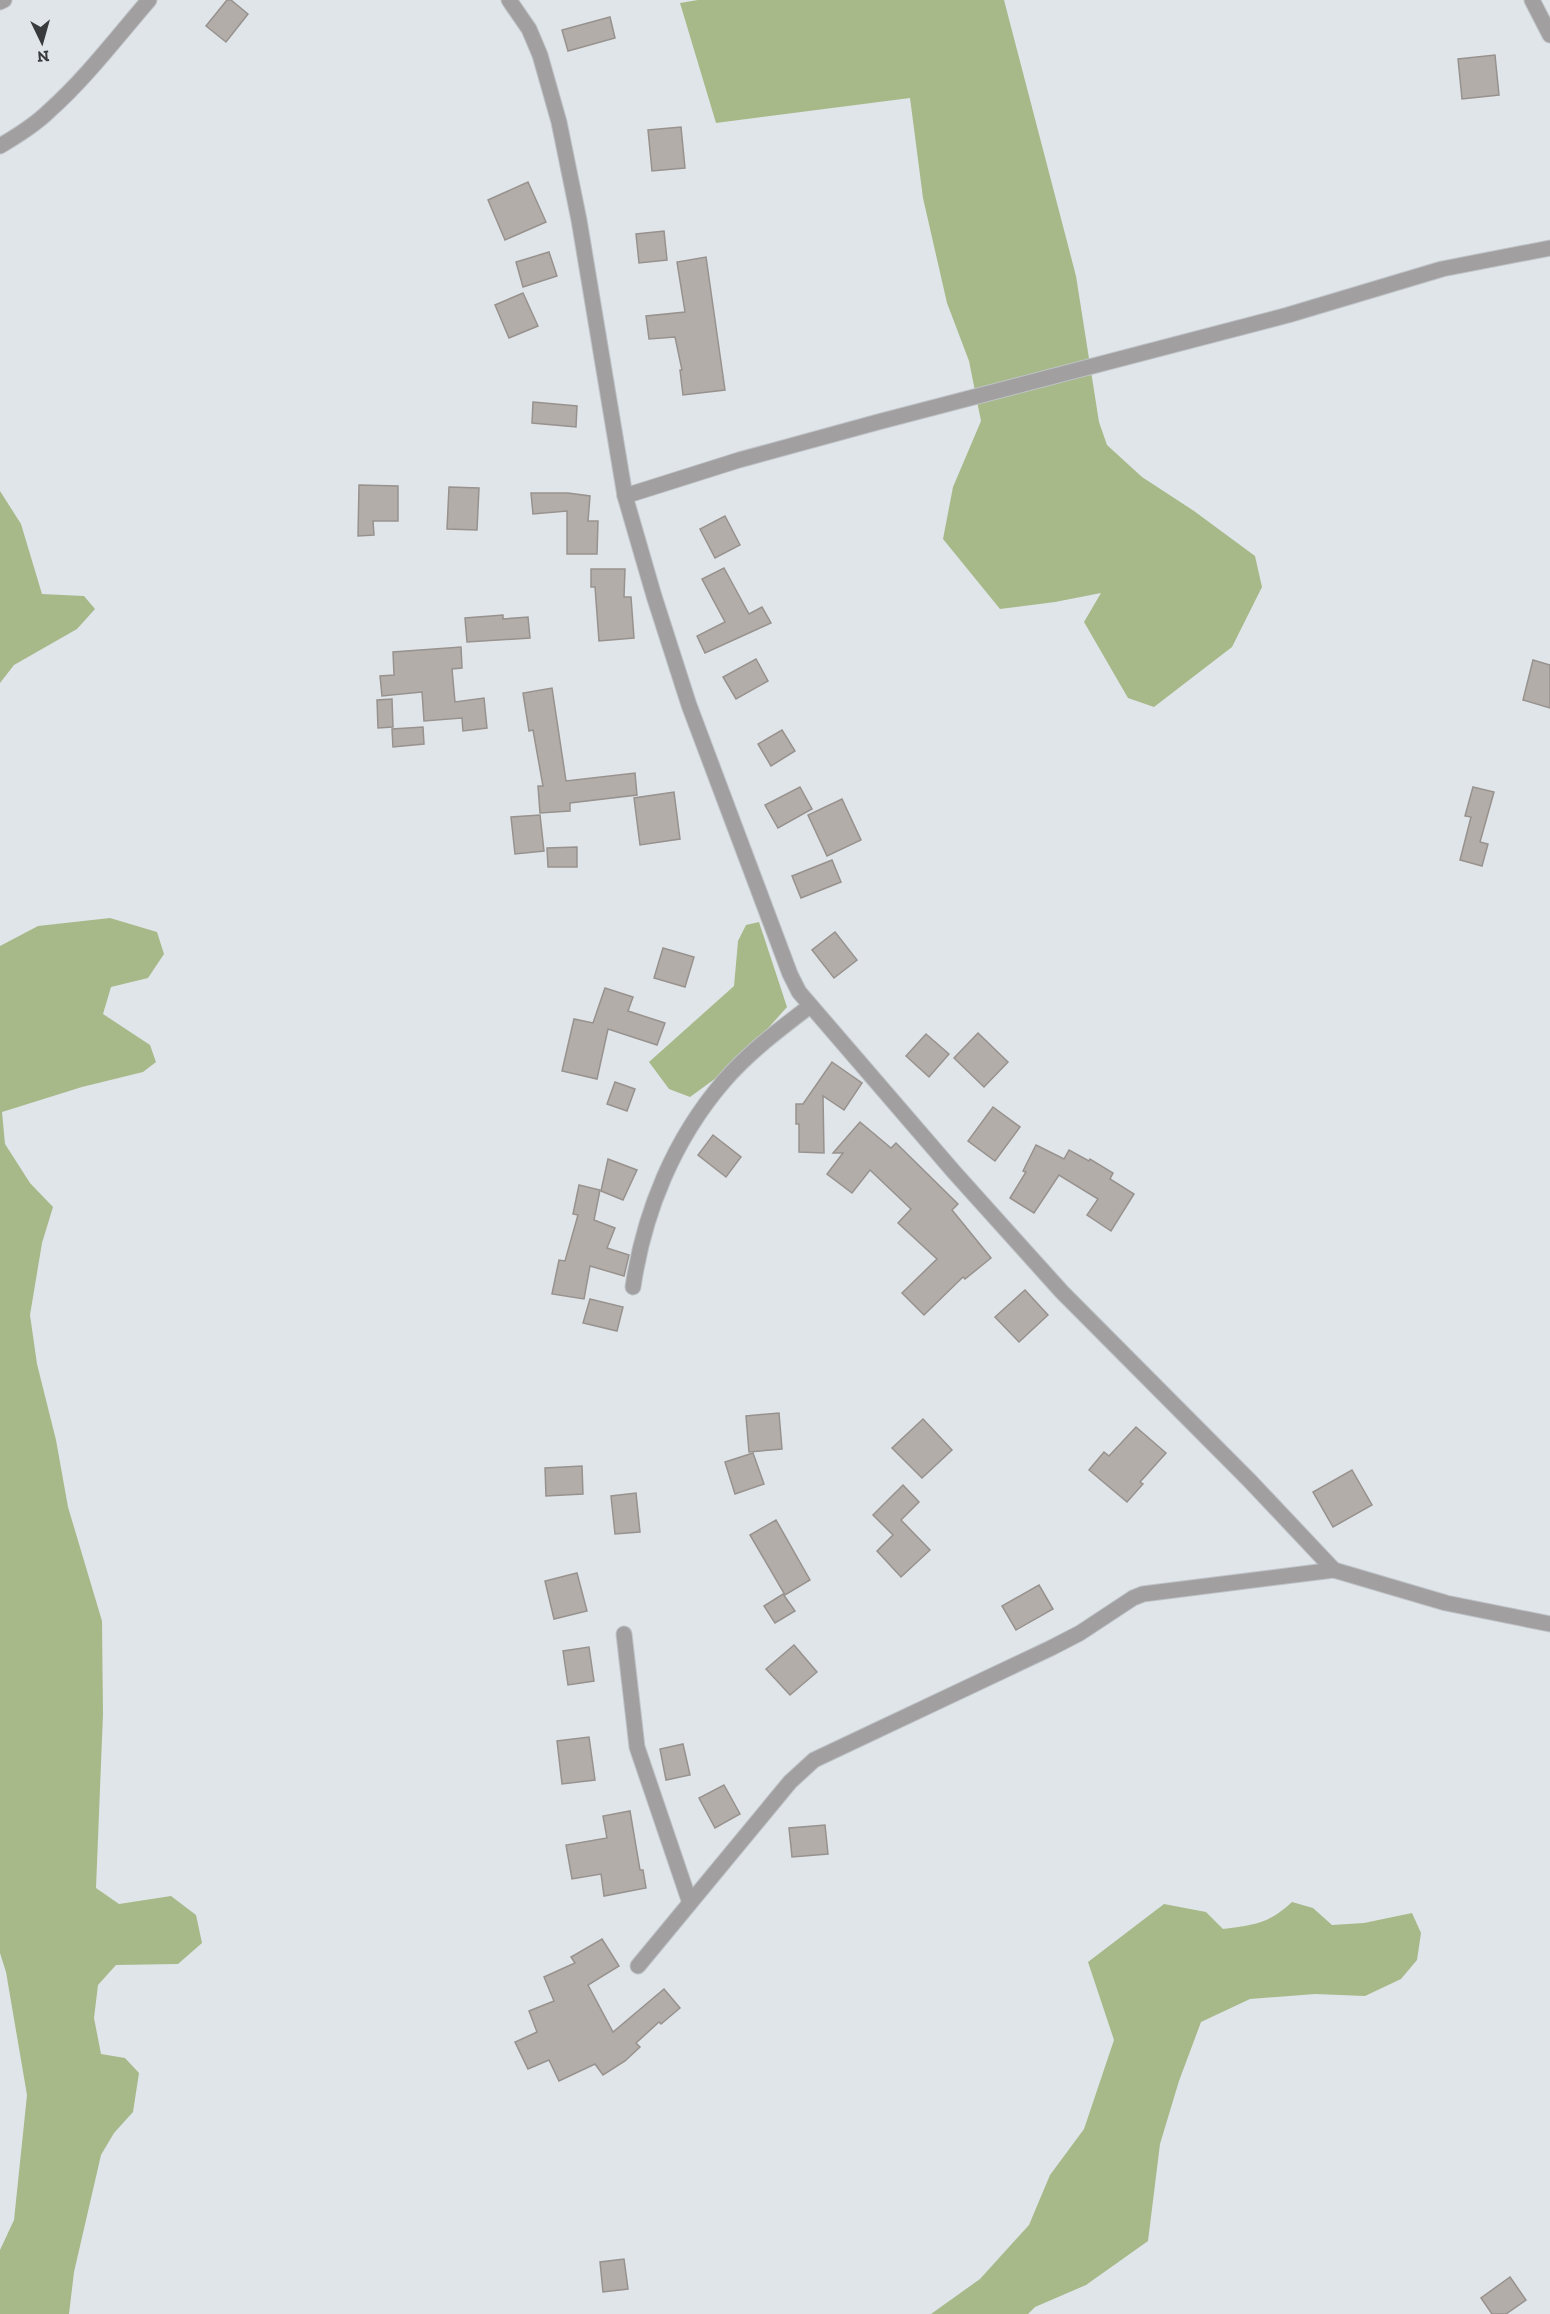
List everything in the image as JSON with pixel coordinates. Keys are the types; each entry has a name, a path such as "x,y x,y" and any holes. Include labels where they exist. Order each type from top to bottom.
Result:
{"street":[{"path":"0,146 26,130 49,111 98,60 149,0"},
{"path":"508,0 529,28 559,122 579,220 625,496 689,705 790,975 810,1006 1062,1292 1250,1481 1334,1570"},
{"path":"1532,0 1550,35"},
{"path":"625,496 782,448 994,390 1288,315 1442,269 1550,248"},
{"path":"633,1287 638,1250 652,1202 706,1103 724,1080 763,1042 810,1006"},
{"path":"638,1966 790,1782 809,1764 830,1751 1051,1648 1143,1594 1334,1570 1446,1603 1550,1624"},
{"path":"624,1634 637,1747 690,1903"}],"green space":[{"path":"698,0 1004,0 1076,276 1099,422 1107,445 1142,477 1194,511 1255,556 1262,587 1232,647 1154,707 1128,698 1084,622 1101,593 1000,609 943,539 953,487 981,421 969,361 947,303 923,198 910,98 716,123 680,3"},
{"path":"0,491 21,524 42,594 84,596 95,609 77,629 14,665 0,683"},
{"path":"110,918 157,932 164,954 148,978 111,987 103,1014 150,1045 156,1062 143,1072 82,1087 2,1112 5,1144 30,1183 53,1207 42,1243 30,1315 37,1364 56,1440 68,1507 102,1621 103,1714 96,1888 119,1904 171,1896 196,1915 202,1943 178,1964 116,1965 98,1985 94,2018 101,2054 125,2058 139,2073 133,2112 114,2133 101,2155 74,2272 69,2314 0,2314 0,2250 14,2220 27,2095 6,1972 0,1953 0,946 38,926"},
{"path":"759,922 787,1007 738,1062 690,1097 669,1089 649,1062 734,986 738,941 746,925"},
{"path":"1292,1902 1313,1908 1332,1925 1364,1923 1412,1913 1421,1933 1417,1960 1401,1979 1365,1996 1315,1994 1250,1999 1201,2022 1179,2081 1160,2144 1148,2241 1086,2285 1035,2307 1028,2314 931,2314 980,2279 1029,2225 1050,2175 1084,2129 1114,2040 1088,1962 1164,1904 1206,1912 1223,1929 1268,1919"}],"building":[{"path":"227,0 231,0 248,14 226,42 206,26"},
{"path":"610,17 615,38 568,51 562,30"},
{"path":"1495,55 1499,95 1462,99 1458,59"},
{"path":"681,127 685,168 652,171 648,130"},
{"path":"528,182 546,222 505,240 488,200"},
{"path":"664,231 667,260 639,263 636,234"},
{"path":"549,252 557,276 523,287 516,262"},
{"path":"706,257 725,390 683,395 680,370 682,370 675,337 649,339 646,316 685,312 677,262"},
{"path":"523,293 538,326 509,338 495,305"},
{"path":"533,402 577,406 576,427 532,423"},
{"path":"359,485 398,486 398,521 373,521 374,535 358,536"},
{"path":"449,487 479,488 477,530 447,529"},
{"path":"531,493 568,493 590,496 588,521 598,521 597,554 567,554 567,511 533,514"},
{"path":"725,516 740,545 715,558 700,529"},
{"path":"724,568 749,614 762,607 771,623 705,653 697,636 725,622 702,579"},
{"path":"591,569 625,569 624,597 631,597 634,638 599,641 595,587 591,587"},
{"path":"503,615 503,619 528,617 530,638 467,642 465,618"},
{"path":"461,647 462,668 452,669 455,702 484,698 487,728 463,731 462,718 424,721 422,692 382,696 380,676 394,675 393,652"},
{"path":"756,659 768,681 736,699 723,677"},
{"path":"1533,660 1550,665 1550,708 1523,700"},
{"path":"552,688 566,781 635,773 637,795 570,803 570,811 540,813 538,786 543,786 533,730 529,731 523,693"},
{"path":"392,699 393,727 378,728 377,700"},
{"path":"423,727 424,744 393,747 392,729"},
{"path":"782,730 795,751 771,766 758,744"},
{"path":"800,787 812,809 778,828 765,805"},
{"path":"1473,787 1494,792 1480,842 1488,844 1482,866 1460,860 1471,817 1465,816"},
{"path":"674,792 680,839 640,845 634,798"},
{"path":"842,799 861,840 827,856 808,815"},
{"path":"540,815 544,851 515,854 511,817"},
{"path":"577,847 577,867 548,867 547,848"},
{"path":"832,860 841,882 801,898 792,876"},
{"path":"835,932 857,960 834,978 812,950"},
{"path":"663,948 694,957 685,987 654,978"},
{"path":"605,988 633,997 628,1011 665,1023 657,1045 608,1029 597,1079 562,1071 574,1019 593,1023"},
{"path":"978,1033 1008,1062 984,1087 954,1058"},
{"path":"926,1034 949,1054 929,1077 906,1056"},
{"path":"832,1062 862,1083 844,1110 823,1096 824,1153 799,1152 796,1104 803,1104"},
{"path":"615,1082 635,1089 627,1111 607,1104"},
{"path":"993,1107 1020,1127 995,1161 968,1141"},
{"path":"860,1122 891,1148 896,1143 958,1204 952,1210 991,1258 965,1279 963,1277 924,1315 902,1293 937,1259 898,1223 911,1209 870,1170 852,1193 827,1174 843,1153 833,1153"},
{"path":"713,1135 741,1157 726,1177 698,1155"},
{"path":"1036,1145 1064,1159 1069,1150 1089,1161 1090,1159 1113,1173 1110,1179 1134,1194 1111,1231 1087,1215 1098,1199 1059,1175 1034,1213 1010,1198 1026,1172 1023,1171"},
{"path":"608,1159 637,1170 623,1200 601,1191"},
{"path":"579,1185 600,1190 594,1220 615,1228 607,1248 629,1255 624,1276 590,1266 584,1299 552,1294 559,1260 565,1261 578,1215 573,1214"},
{"path":"1025,1290 1048,1315 1019,1342 995,1317"},
{"path":"590,1299 623,1307 617,1331 583,1323"},
{"path":"779,1413 782,1449 749,1452 746,1416"},
{"path":"923,1419 952,1450 922,1478 892,1448"},
{"path":"1136,1427 1166,1453 1140,1482 1143,1484 1127,1502 1089,1470 1104,1452 1109,1456"},
{"path":"753,1453 764,1484 735,1494 725,1462"},
{"path":"582,1466 583,1494 546,1496 545,1468"},
{"path":"1352,1470 1372,1505 1333,1527 1313,1492"},
{"path":"903,1485 919,1502 901,1520 930,1550 901,1577 877,1551 893,1535 873,1515"},
{"path":"636,1493 640,1532 615,1534 611,1496"},
{"path":"776,1520 810,1580 785,1595 750,1535"},
{"path":"577,1573 587,1611 554,1619 545,1581"},
{"path":"1039,1585 1053,1609 1016,1630 1002,1606"},
{"path":"783,1594 795,1611 775,1623 764,1606"},
{"path":"794,1645 817,1672 790,1695 766,1669"},
{"path":"589,1647 594,1681 568,1685 563,1651"},
{"path":"589,1737 595,1780 562,1784 557,1741"},
{"path":"683,1744 690,1775 666,1780 660,1749"},
{"path":"724,1785 740,1814 715,1828 699,1798"},
{"path":"630,1811 640,1870 643,1870 646,1888 604,1896 601,1874 572,1879 566,1845 607,1838 603,1816"},
{"path":"825,1825 828,1854 792,1857 789,1828"},
{"path":"602,1939 619,1966 588,1985 613,2032 664,1989 680,2008 661,2024 659,2022 636,2043 640,2047 625,2061 603,2075 595,2064 559,2081 549,2060 528,2069 515,2042 537,2032 529,2011 554,2001 544,1977 575,1963 571,1957"},
{"path":"624,2259 628,2289 603,2292 600,2262"},
{"path":"1510,2277 1526,2300 1506,2314 1492,2314 1481,2298"}]}
